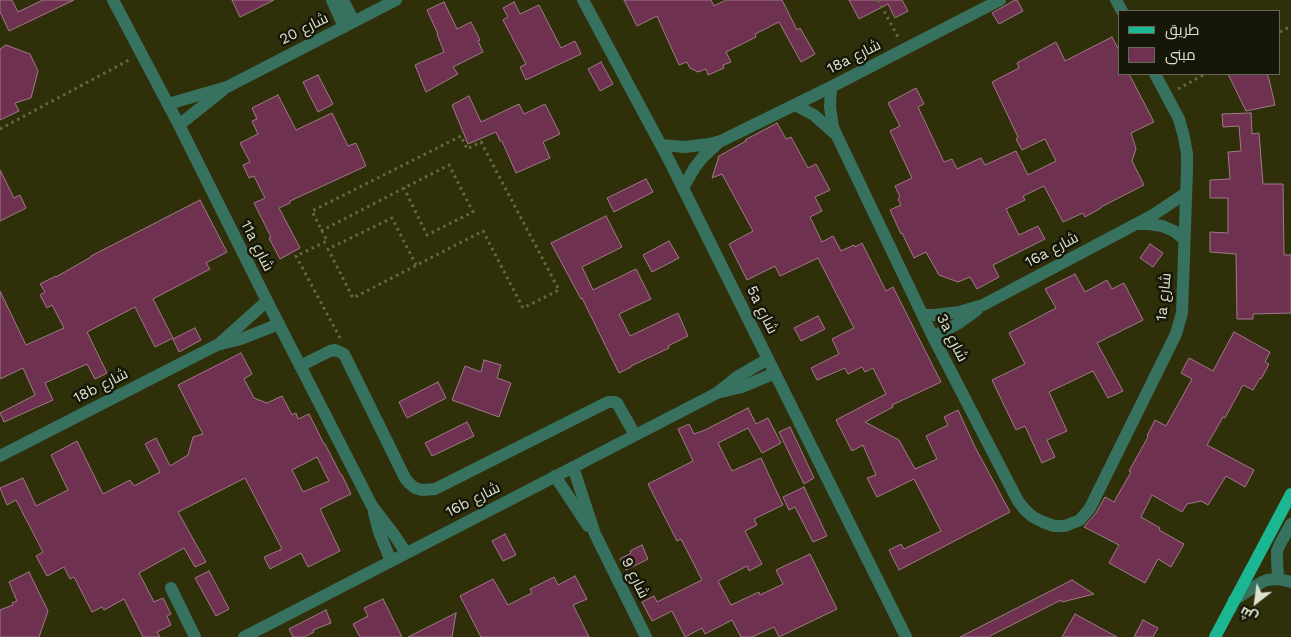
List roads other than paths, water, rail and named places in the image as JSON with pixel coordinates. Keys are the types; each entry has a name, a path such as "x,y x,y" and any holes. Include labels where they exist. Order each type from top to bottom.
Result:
{"main road":[{"path":"1215,637 1291,494"}],"street":[{"name":"11a شارع","path":"113,0 179,125 372,506 391,561"},
{"path":"332,0 349,24"},
{"path":"343,0 349,24"},
{"name":"شارع 20","path":"168,104 227,87 396,0"},
{"name":"5a شارع","path":"583,0 683,188 906,637"},
{"name":"18a شارع","path":"683,188 695,166 711,148 721,141 1000,0"},
{"name":"1a شارع","path":"1065,526 1080,520 1090,508 1176,334 1182,313 1187,154 1179,119 1156,75"},
{"name":"شارع 20","path":"179,125 227,87"},
{"name":"3a شارع","path":"831,87 830,107 833,127 837,136 933,337 1018,501 1025,510 1038,520 1054,526 1065,526"},
{"name":"3a شارع","path":"795,105 818,118 837,136"},
{"name":"18a شارع","path":"661,145 685,148 721,141"},
{"name":"16a شارع","path":"933,337 960,323 983,305 1154,215 1186,193"},
{"path":"1136,224 1162,226 1184,239"},
{"name":"18b شارع","path":"218,345 267,301"},
{"name":"16a شارع","path":"923,315 960,312 983,305"},
{"name":"18b شارع","path":"0,456 218,345 246,337 279,324"},
{"path":"300,366 335,350 346,358 405,478 415,488 422,490 435,489 608,402 617,403 635,435"},
{"name":"16b شارع","path":"244,637 716,393 737,377 768,359"},
{"name":"16b شارع","path":"716,393 742,387 775,374"},
{"name":"شارع 9","path":"572,467 595,534 646,637"},
{"name":"شارع 9","path":"555,476 595,534"},
{"name":"11a شارع","path":"372,506 406,553"},
{"path":"1285,581 1276,559 1277,551 1291,524"},
{"path":"1234,600 1262,582 1273,579 1285,581"},
{"path":"171,588 195,637"}]}
